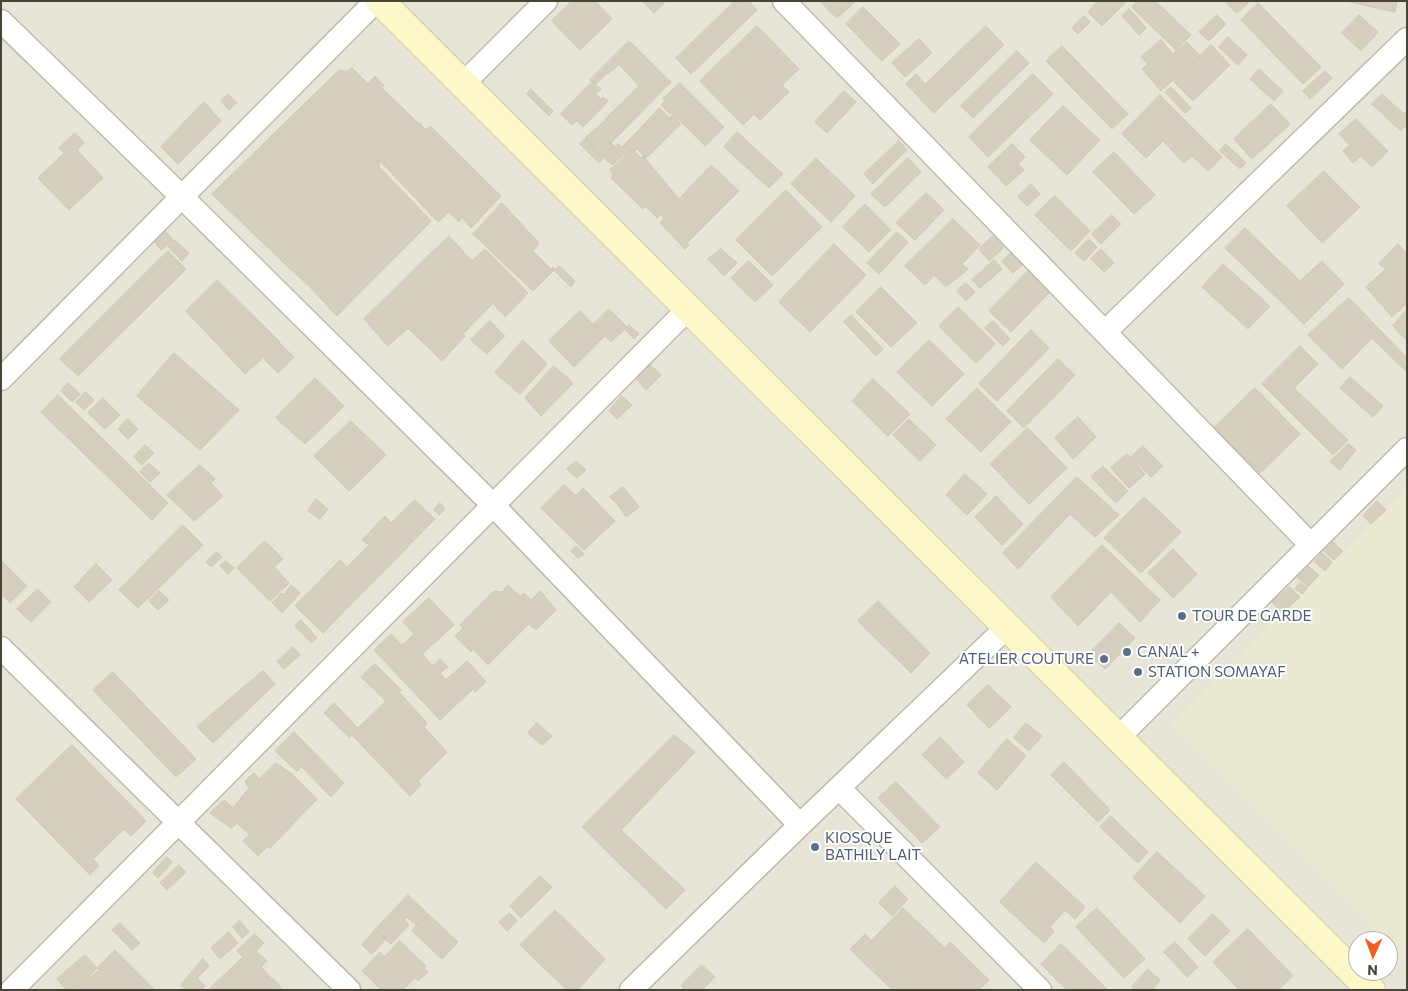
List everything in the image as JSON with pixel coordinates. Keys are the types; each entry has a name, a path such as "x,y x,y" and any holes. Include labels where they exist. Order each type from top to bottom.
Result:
{"main road":[{"path":"378,1 464,84 1371,990"}],"street":[{"path":"1,380 378,1"},
{"path":"464,84 546,1"},
{"path":"784,1 1311,545"},
{"path":"1,20 493,505 800,825"},
{"path":"1105,332 1407,38"},
{"path":"12,990 688,309"},
{"path":"1118,738 1407,449"},
{"path":"631,990 1007,627"},
{"path":"1,648 178,822 336,985"},
{"path":"839,788 1040,990"}],"shaded area":[{"path":"1,1 1407,1 1407,990 1,990"},
{"path":"1407,488 1407,962 1398,953 1398,931 1375,931 1168,726"}],"building":[{"path":"572,1 595,1 612,19 580,50 552,21"},
{"path":"643,1 666,1 654,13"},
{"path":"735,1 749,1 757,10 691,74 676,58"},
{"path":"820,1 854,1 855,2 837,18"},
{"path":"1099,1 1127,1 1102,26 1088,12"},
{"path":"1138,1 1155,1 1191,35 1176,50 1132,7"},
{"path":"1225,1 1250,1 1237,13"},
{"path":"1347,1 1397,1 1395,12"},
{"path":"1258,3 1321,67 1303,84 1241,20"},
{"path":"863,7 900,44 882,61 846,24"},
{"path":"1129,9 1146,28 1139,35 1122,16"},
{"path":"1217,15 1226,24 1209,41 1199,32"},
{"path":"1359,15 1378,32 1361,51 1342,33"},
{"path":"1084,16 1090,22 1078,34 1072,28"},
{"path":"757,26 799,69 782,85 789,92 760,120 754,114 743,125 700,81"},
{"path":"986,26 1004,45 934,113 906,84 916,74 925,84"},
{"path":"1228,37 1247,55 1238,65 1219,47"},
{"path":"919,39 932,53 905,77 892,63"},
{"path":"1161,40 1173,54 1187,42 1200,56 1161,91 1142,69 1148,64 1141,57"},
{"path":"629,41 671,82 611,143 614,146 602,157 585,138 606,120 639,86 619,64 596,84 590,80"},
{"path":"1211,45 1230,65 1193,101 1174,82"},
{"path":"1062,46 1128,114 1112,129 1046,61"},
{"path":"1017,51 1029,63 973,118 961,106"},
{"path":"352,68 368,84 375,76 384,86 382,88 418,123 380,161 379,167 283,262 212,194 339,70 346,72"},
{"path":"1259,69 1283,91 1274,101 1250,79"},
{"path":"1325,71 1332,78 1310,99 1303,91"},
{"path":"1033,74 1053,94 988,157 969,137"},
{"path":"592,82 601,89 595,94 601,99 603,97 608,101 583,127 577,121 572,125 561,114"},
{"path":"680,83 724,127 705,146 671,112 670,114 661,105 665,101 663,99"},
{"path":"1171,87 1191,108 1185,113 1165,92"},
{"path":"531,89 553,111 549,116 527,94"},
{"path":"844,91 856,102 827,133 815,122"},
{"path":"228,94 237,103 229,110 221,101"},
{"path":"1382,94 1404,114 1407,112 1407,124 1401,131 1372,104"},
{"path":"1160,95 1222,157 1208,171 1192,156 1184,163 1163,141 1146,158 1122,134"},
{"path":"204,102 221,121 178,164 161,147"},
{"path":"1271,104 1290,124 1252,159 1234,139"},
{"path":"1063,106 1100,140 1067,175 1030,140"},
{"path":"660,108 669,118 672,115 681,124 646,158 637,149 634,152 632,150 627,152 612,165 603,157 618,144 622,147"},
{"path":"1356,119 1388,151 1372,167 1361,156 1353,163 1343,151 1350,145 1339,134"},
{"path":"420,123 425,130 430,126 501,196 471,228 462,217 459,222 449,212 438,222 381,162"},
{"path":"737,132 783,174 769,188 724,147"},
{"path":"75,133 84,143 77,150 103,178 69,210 38,178 64,153 59,148"},
{"path":"585,139 603,159 599,163 580,144"},
{"path":"899,141 907,150 873,184 864,174"},
{"path":"1012,144 1025,157 1018,164 1024,170 1006,186 988,167"},
{"path":"1226,144 1246,163 1240,169 1220,151"},
{"path":"632,150 641,158 643,156 679,199 711,165 739,191 687,243 689,245 685,249 660,223 664,218 661,215 657,218 646,206 643,209 611,178 613,175 610,170"},
{"path":"1114,152 1155,195 1134,214 1093,172"},
{"path":"816,158 855,196 831,222 791,184"},
{"path":"908,158 921,172 885,207 871,194"},
{"path":"380,168 431,221 337,316 284,263"},
{"path":"1324,171 1360,207 1322,243 1287,206"},
{"path":"1031,184 1040,194 1027,206 1018,197"},
{"path":"786,190 822,227 772,276 736,240"},
{"path":"926,193 944,210 915,240 896,223"},
{"path":"1055,196 1090,231 1071,251 1035,215"},
{"path":"502,203 539,243 533,251 551,269 553,267 555,269 533,291 473,234"},
{"path":"865,204 891,230 869,252 843,227"},
{"path":"1112,215 1121,224 1101,244 1092,234"},
{"path":"953,219 980,245 962,264 968,269 946,287 934,275 925,285 905,266"},
{"path":"1245,228 1300,281 1322,261 1344,284 1304,324 1225,248"},
{"path":"165,231 173,240 161,250 153,240"},
{"path":"897,232 908,242 879,274 867,263"},
{"path":"449,236 472,261 485,249 528,293 505,317 493,303 463,334 465,336 442,361 408,328 388,346 364,319"},
{"path":"993,236 1004,247 989,261 979,249"},
{"path":"1089,239 1097,247 1084,261 1075,253"},
{"path":"175,240 189,253 182,261 168,247"},
{"path":"834,244 866,275 810,332 779,302"},
{"path":"1398,244 1407,254 1407,303 1392,317 1366,287 1386,269 1379,264"},
{"path":"721,249 737,263 724,276 708,259"},
{"path":"1101,249 1114,263 1104,272 1091,259"},
{"path":"168,251 186,269 78,376 60,359"},
{"path":"1011,253 1023,264 1013,273 1002,262"},
{"path":"994,260 1002,269 980,288 972,280"},
{"path":"749,261 773,285 755,302 731,278"},
{"path":"1223,264 1270,306 1248,329 1202,287"},
{"path":"559,266 575,281 571,287 555,271"},
{"path":"1028,271 1050,292 1011,332 989,311"},
{"path":"217,280 280,342 245,374 186,311"},
{"path":"966,283 975,292 966,301 957,291"},
{"path":"881,287 917,323 891,347 856,312"},
{"path":"1349,298 1407,358 1407,372 1372,338 1342,369 1308,335"},
{"path":"958,307 995,344 976,363 939,326"},
{"path":"609,309 627,327 611,342 594,324"},
{"path":"1407,310 1407,341 1393,326"},
{"path":"580,311 605,336 574,367 549,341"},
{"path":"851,315 883,349 876,356 844,322"},
{"path":"490,321 505,336 487,354 471,340"},
{"path":"993,321 1010,339 1003,346 985,328"},
{"path":"629,325 639,334 634,339 625,330"},
{"path":"1031,330 1049,348 997,401 979,384"},
{"path":"523,340 547,364 520,394 495,373"},
{"path":"929,340 964,374 932,406 897,372"},
{"path":"280,343 294,357 278,373 264,359"},
{"path":"1300,346 1318,364 1294,388 1348,440 1333,455 1262,384"},
{"path":"174,353 239,410 200,450 137,396"},
{"path":"1058,359 1075,375 1024,428 1007,411"},
{"path":"650,365 661,375 646,390 636,379"},
{"path":"554,366 572,384 541,416 525,398"},
{"path":"1350,377 1383,406 1373,417 1340,388"},
{"path":"315,378 344,406 305,444 276,418"},
{"path":"873,379 910,414 888,436 852,401"},
{"path":"68,383 80,394 72,402 61,391"},
{"path":"977,388 1011,422 981,452 946,419"},
{"path":"1255,388 1300,434 1260,473 1214,428"},
{"path":"86,392 94,400 84,410 76,402"},
{"path":"58,395 168,503 152,520 41,412"},
{"path":"622,396 632,405 617,419 609,411"},
{"path":"103,398 120,415 105,429 88,413"},
{"path":"1078,417 1096,437 1073,459 1055,438"},
{"path":"128,419 138,429 128,439 118,429"},
{"path":"909,419 936,445 920,461 893,435"},
{"path":"351,421 386,455 349,491 314,456"},
{"path":"1028,428 1067,468 1029,504 990,464"},
{"path":"1348,444 1356,450 1340,470 1330,462"},
{"path":"145,445 154,453 142,465 134,457"},
{"path":"1143,446 1163,466 1151,477 1131,457"},
{"path":"1127,454 1145,474 1129,488 1111,468"},
{"path":"576,461 586,470 577,478 567,469"},
{"path":"149,463 160,473 150,482 140,472"},
{"path":"200,465 215,479 211,483 223,496 194,521 167,495"},
{"path":"1103,466 1128,491 1116,503 1091,477"},
{"path":"965,474 987,494 967,515 946,495"},
{"path":"1077,477 1119,515 1095,537 1070,514 1018,569 1003,553"},
{"path":"564,485 576,496 583,488 615,521 584,550 541,508"},
{"path":"623,487 639,507 626,517 610,497"},
{"path":"996,496 1023,524 1002,545 975,517"},
{"path":"1144,497 1181,532 1141,573 1104,538"},
{"path":"316,499 328,509 320,519 308,511"},
{"path":"415,500 435,519 323,633 295,606 340,560 347,567 369,545 362,540 385,516 391,523"},
{"path":"1377,501 1386,510 1371,524 1363,516"},
{"path":"440,503 445,509 439,515 434,510"},
{"path":"183,525 203,545 138,608 119,590"},
{"path":"265,541 283,559 274,567 289,583 270,601 237,568"},
{"path":"1333,542 1343,551 1334,560 1324,551"},
{"path":"1102,545 1160,600 1140,622 1111,592 1078,626 1051,597"},
{"path":"576,546 584,554 578,558 571,551"},
{"path":"1173,549 1197,574 1173,598 1148,573"},
{"path":"217,552 222,557 211,567 206,562"},
{"path":"1322,553 1332,562 1325,571 1315,562"},
{"path":"1,560 27,586 10,603 1,593"},
{"path":"226,561 234,568 228,574 220,566"},
{"path":"96,564 112,580 89,602 74,587"},
{"path":"1308,566 1319,575 1308,587 1297,577"},
{"path":"1300,583 1307,588 1303,594 1295,589"},
{"path":"291,585 300,593 282,613 272,603 281,593 284,595"},
{"path":"508,585 520,596 524,593 531,600 540,591 556,610 536,630 529,624 488,665 473,649 471,652 455,636 463,628 460,625 494,591 502,592"},
{"path":"1290,587 1300,597 1282,613 1272,602"},
{"path":"38,589 51,602 31,622 17,609"},
{"path":"159,591 169,600 158,610 149,601"},
{"path":"429,598 454,625 422,654 433,666 440,659 448,667 440,673 446,680 467,661 486,682 475,692 473,689 440,720 374,650 391,634 402,645 414,634 403,622"},
{"path":"878,601 930,653 911,673 858,621"},
{"path":"301,620 317,638 311,643 295,626"},
{"path":"1119,623 1135,638 1105,669 1089,654"},
{"path":"293,647 300,655 284,669 277,662"},
{"path":"375,664 401,690 399,692 427,723 424,727 447,752 418,781 421,785 410,796 352,735 349,737 324,713 334,703 358,728 386,701 361,677"},
{"path":"263,671 275,684 213,743 197,727"},
{"path":"113,672 196,759 176,777 93,690"},
{"path":"988,685 1011,707 989,728 967,705"},
{"path":"537,723 552,736 542,745 528,733"},
{"path":"1026,723 1042,736 1029,751 1014,738"},
{"path":"294,732 344,783 331,797 301,766 297,771 275,751"},
{"path":"674,735 695,752 621,830 685,890 666,909 582,827"},
{"path":"940,737 964,762 946,779 922,755"},
{"path":"1007,739 1026,756 997,790 978,773"},
{"path":"72,745 146,821 131,836 124,829 93,859 99,866 90,875 16,799"},
{"path":"1064,762 1110,810 1098,822 1051,775"},
{"path":"276,763 293,775 317,799 270,848 267,847 258,856 243,841 250,835 237,823 231,828 210,813 224,800 233,808 249,788 245,781 254,773 259,779"},
{"path":"896,782 940,827 922,843 878,798"},
{"path":"1111,816 1148,852 1138,863 1100,827"},
{"path":"1157,852 1205,896 1180,923 1133,878"},
{"path":"167,857 172,862 158,878 153,873"},
{"path":"1036,862 1085,907 1075,919 1065,910 1050,927 1054,931 1044,943 1000,902"},
{"path":"179,865 186,872 167,890 160,883"},
{"path":"540,876 552,887 521,918 510,906"},
{"path":"895,886 908,899 892,916 879,903"},
{"path":"408,895 428,914 417,926 407,917 404,920 409,925 391,944 375,930"},
{"path":"903,908 945,948 950,942 989,980 979,990 892,990 850,949 865,934 871,941"},
{"path":"1097,908 1145,959 1124,978 1076,927"},
{"path":"555,910 605,959 578,990 567,990 520,945"},
{"path":"510,913 517,921 507,931 499,922"},
{"path":"428,914 458,942 442,959 412,931"},
{"path":"1213,914 1230,931 1205,956 1188,939"},
{"path":"240,921 249,932 242,938 233,927"},
{"path":"120,923 140,943 132,950 112,930"},
{"path":"1248,929 1293,976 1278,990 1239,990 1213,962"},
{"path":"375,930 386,939 372,954 362,945"},
{"path":"229,932 238,943 220,959 211,948"},
{"path":"255,934 264,943 256,951 267,961 261,967 283,990 208,990 243,957 237,951"},
{"path":"400,941 426,966 424,969 428,972 418,981 415,978 403,990 381,990 362,971 380,952 384,957"},
{"path":"1175,942 1198,967 1187,977 1164,952"},
{"path":"1061,944 1108,990 1067,990 1041,964"},
{"path":"115,950 153,988 151,990 76,990"},
{"path":"85,955 99,970 75,990 66,990 57,979"},
{"path":"203,959 209,966 197,978 205,986 201,990 186,990 181,985"},
{"path":"702,965 715,977 702,990 685,990 681,986"},
{"path":"1148,969 1160,980 1152,990 1135,990 1132,987"}],"place":[{"name":"TOUR DE GARDE","path":"1182,616"},
{"name":"CANAL +","path":"1127,652"},
{"name":"ATELIER COUTURE","path":"1104,659"},
{"name":"STATION SOMAYAF","path":"1138,672"},
{"name":"KIOSQUE BATHILY LAIT","path":"815,847"}]}
